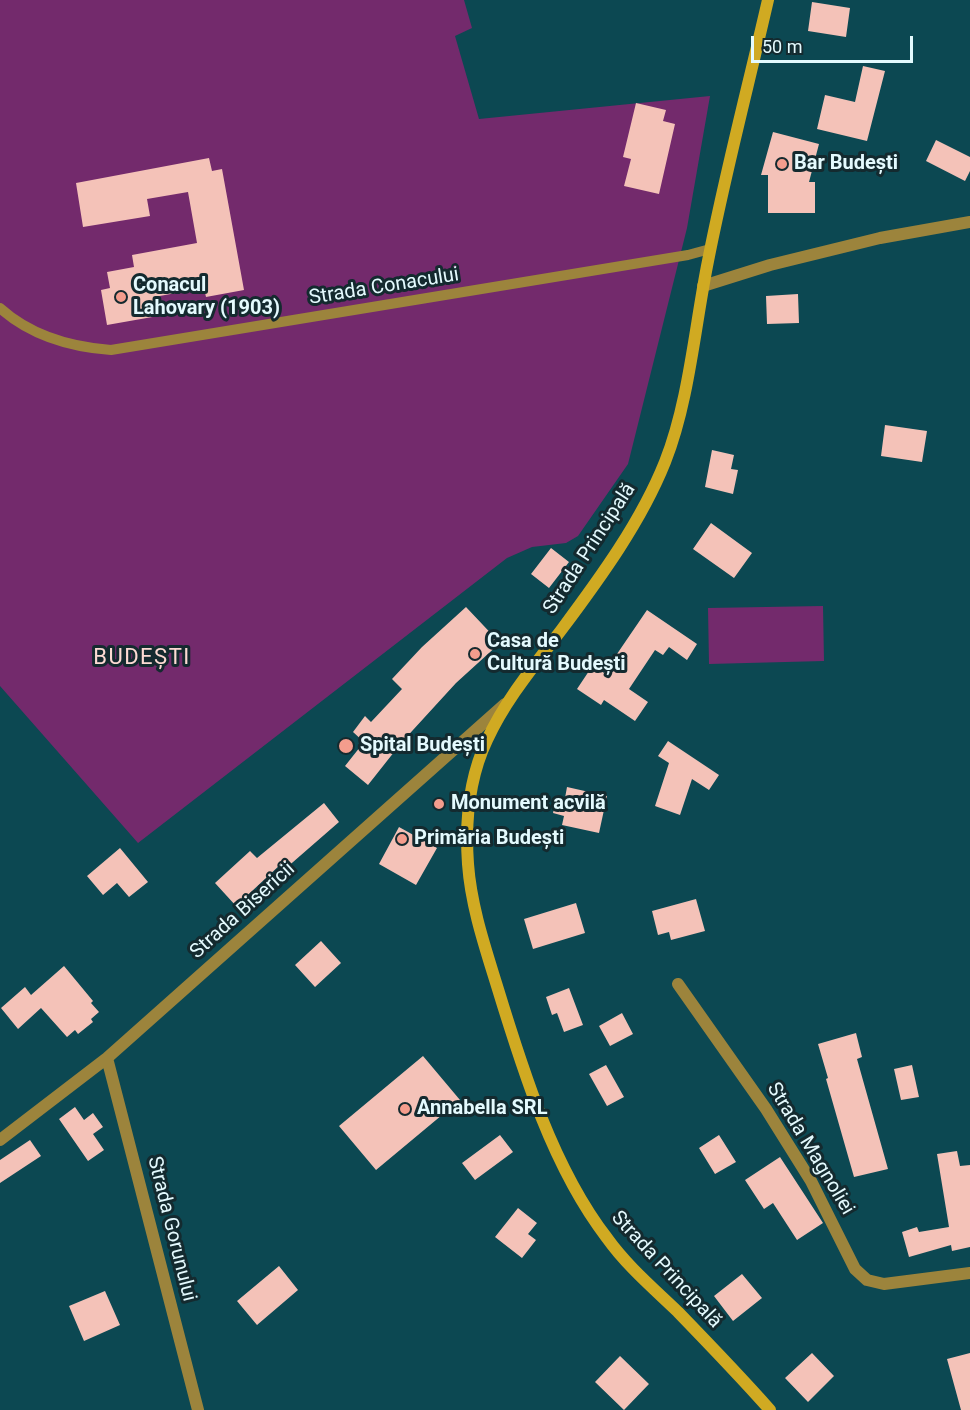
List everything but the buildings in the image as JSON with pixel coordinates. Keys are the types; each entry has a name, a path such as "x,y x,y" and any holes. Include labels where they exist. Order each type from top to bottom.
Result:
{"main road":[{"name":"Strada Principală","path":"768,0 710,249 681,410 667,455 651,491 610,560 505,704 485,744 476,772 470,800 467,835 468,868 482,938 500,998 551,1142 582,1201 609,1242 633,1269 736,1372 770,1410"}],"street":[{"path":"703,286 880,238 970,222"},
{"name":"Strada Bisericii","path":"0,1140 107,1058 505,704"},
{"name":"Strada Magnoliei","path":"678,984 766,1109 811,1180 855,1269 867,1280 884,1284 970,1273"},
{"name":"Strada Gorunului","path":"107,1058 198,1410"}],"lane":[{"name":"Strada Conacului","path":"0,308 26,327 54,339 82,347 111,350 688,255 710,249"}],"shaded area":[{"path":"0,0 464,0 472,28 455,36 479,119 710,96 687,228 628,464 578,536 566,543 532,547 507,558 138,843 0,686"},
{"path":"823,606 824,661 709,664 708,608"}],"place":[{"name":"Bar Budești","path":"782,164"},
{"name":"Conacul Lahovary (1903)","path":"121,297"},
{"name":"Casa de Cultură Budești","path":"475,654"},
{"name":"Spital Budești","path":"346,746"},
{"name":"Monument acvilă","path":"439,804"},
{"name":"Primăria Budești","path":"402,839"},
{"name":"Annabella SRL","path":"405,1109"}],"district":[{"name":"BUDEȘTI","path":"142,658"}]}
